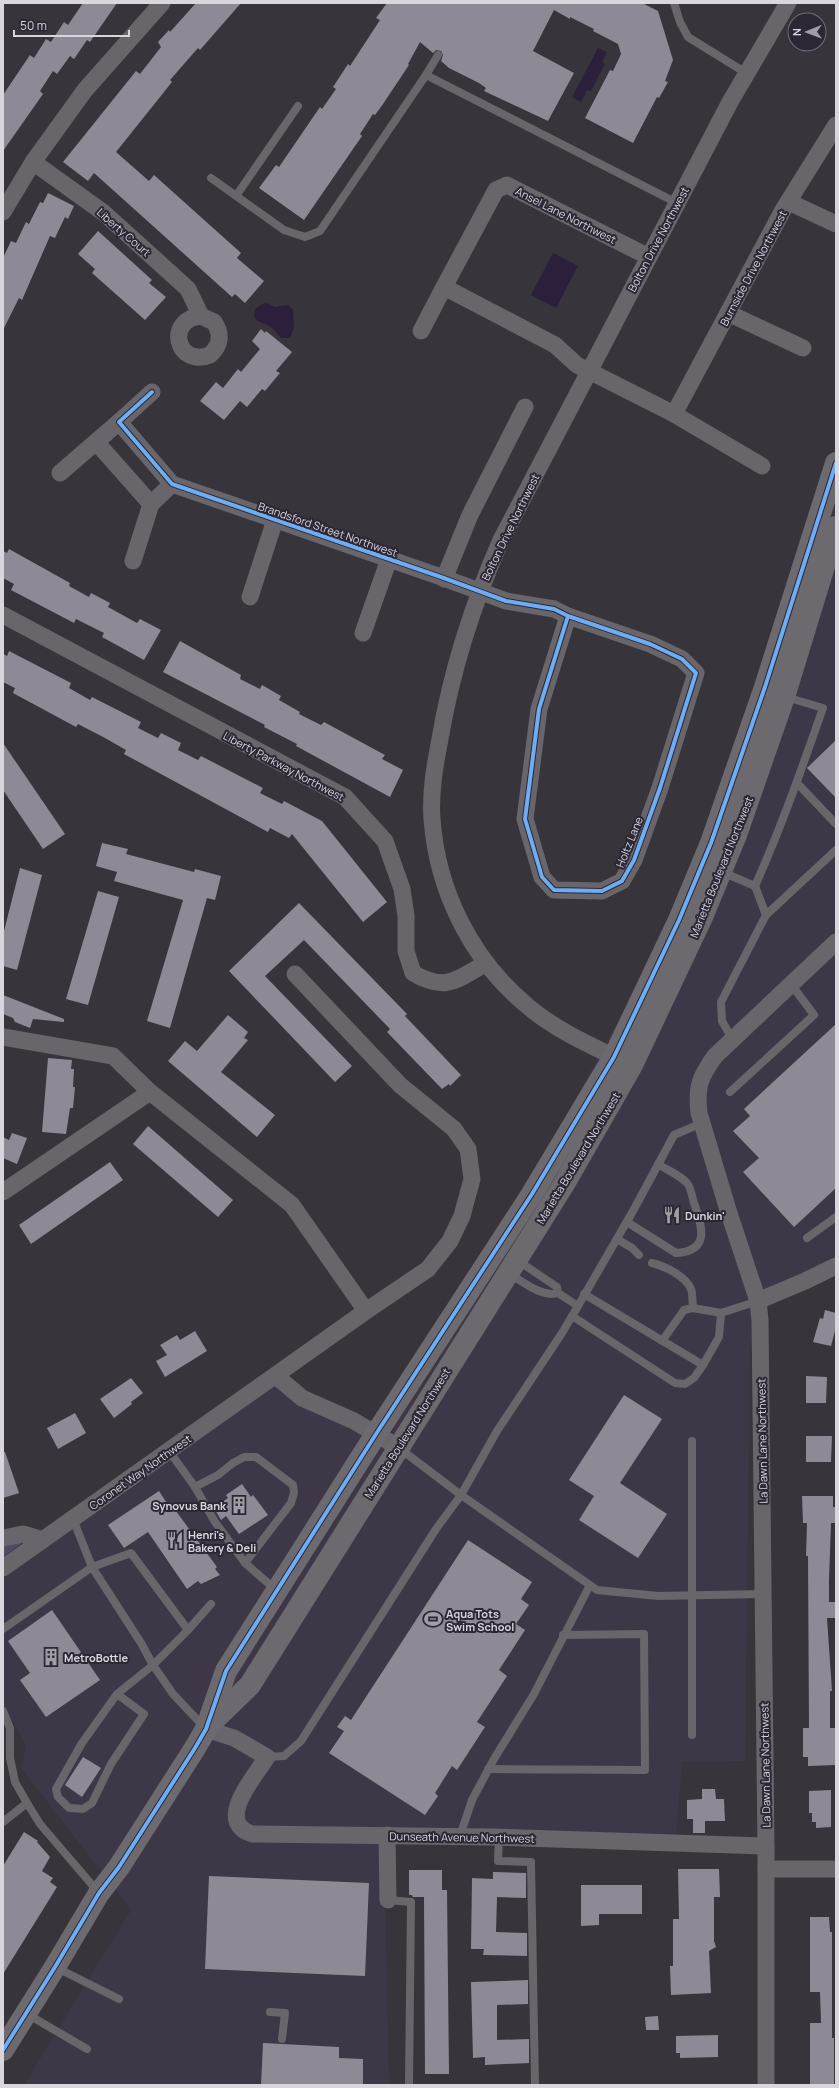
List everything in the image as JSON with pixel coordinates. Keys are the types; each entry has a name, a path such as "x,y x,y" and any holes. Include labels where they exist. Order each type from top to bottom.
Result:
{"main road":[{"path":"3,2050 99,1893 119,1867 206,1729 226,1671 376,1434 532,1194 623,1061 711,843 766,687 836,463"},
{"name":"Marietta Boulevard Northwest","path":"206,1729 250,1685 568,1177 623,1061 702,917 721,871 763,761 836,527"}],"street":[{"path":"3,212 33,162 85,90 162,3"},
{"name":"Bolton Drive Northwest","path":"623,1061 564,1031 541,1016 508,989 486,963 461,923 447,892 439,866 432,817 434,772 448,693 469,616 500,540 746,73 788,3"},
{"name":"Burnside Drive Northwest","path":"674,414 788,202 836,124"},
{"name":"Liberty Court","path":"33,162 104,213 183,284 188,289 201,316"},
{"name":"Ansel Lane Northwest","path":"421,331 496,190 507,185 649,257"},
{"path":"788,202 836,224"},
{"path":"444,287 555,346 568,358 589,371 674,414 762,466"},
{"path":"728,313 803,348"},
{"path":"60,473 97,443 152,392"},
{"path":"444,579 470,515 525,407"},
{"path":"119,422 172,484 151,504 134,561"},
{"path":"97,443 151,504"},
{"name":"Brandsford Street Northwest","path":"172,484 389,559 478,592"},
{"path":"250,597 275,520"},
{"path":"363,633 389,559"},
{"name":"Holtz Lane","path":"478,592 506,601 554,609 568,616 650,644 682,659 696,673 660,788 634,860 622,881 602,891 554,890 542,877 525,819 539,709 568,616"},
{"name":"Liberty Parkway Northwest","path":"3,616 345,797 385,841 402,889 406,916 406,951 413,973 428,982 448,983 486,963"},
{"name":"La Dawn Lane Northwest","path":"766,1869 760,1320 758,1301 728,1210 702,1123 697,1096 698,1085 702,1073 719,1052 836,942"},
{"name":"Coronet Way Northwest","path":"3,1568 366,1311 428,1269 450,1241 462,1216 472,1179 468,1149 454,1129 400,1085 295,974"},
{"path":"3,1038 113,1056 150,1092 292,1205 366,1311"},
{"path":"3,1192 150,1092"},
{"path":"758,1301 836,1266"},
{"path":"276,1376 302,1398 354,1421 398,1447"},
{"path":"3,1538 24,1534 42,1540"},
{"path":"206,1729 234,1738 267,1758"},
{"name":"Dunseath Avenue Northwest","path":"267,1758 245,1790 236,1811 236,1822 242,1831 252,1834 460,1836 766,1846"},
{"path":"387,1835 388,1900"},
{"path":"766,2085 766,1869 836,1869"}],"lane":[{"path":"674,3 680,22 688,36 746,73"},
{"path":"211,178 284,230 305,237 320,231 438,55"},
{"path":"426,75 677,203"},
{"path":"236,196 298,106"},
{"path":"766,915 755,886 776,838 823,708 784,697"},
{"path":"797,783 836,824"},
{"path":"732,1039 722,1021 721,1002 766,915 836,850"},
{"path":"721,871 755,886"},
{"path":"730,1092 814,1015 791,984"},
{"path":"267,1758 284,1756 301,1741 436,1529 461,1495 497,1431 572,1316 627,1222 674,1135 702,1123"},
{"path":"627,1222 676,1253 694,1249 699,1243 702,1234 701,1224 688,1183 658,1164"},
{"path":"807,1238 836,1217"},
{"path":"617,1239 641,1253"},
{"path":"654,1260 684,1280 691,1289 693,1308"},
{"path":"512,1266 543,1292 551,1295 558,1293"},
{"path":"512,1266 557,1287 558,1293 578,1306"},
{"path":"584,1294 703,1365"},
{"path":"662,1340 684,1310 693,1308 721,1313 758,1301"},
{"path":"572,1316 675,1383 685,1384 694,1378 720,1337 721,1313"},
{"path":"692,1442 692,1735"},
{"path":"398,1447 461,1495 597,1590 658,1596 763,1594"},
{"path":"169,1451 195,1487 215,1522 245,1563 277,1591"},
{"path":"195,1487 218,1475 233,1463 244,1457 256,1457 293,1485 294,1493 291,1503 245,1563"},
{"path":"73,1519 92,1567 141,1643 153,1666 173,1694 206,1729"},
{"path":"3,1629 92,1567 131,1553 188,1630"},
{"path":"460,1836 472,1800 488,1769 534,1694 590,1584"},
{"path":"117,1694 144,1714 112,1764 92,1803 83,1809 70,1808 58,1798 56,1789 82,1743 117,1694 153,1666 211,1604"},
{"path":"488,1769 645,1770 644,1634 563,1635"},
{"path":"3,1711 10,1728 10,1758 15,1782 40,1824 99,1893"},
{"path":"3,1822 27,1803"},
{"path":"499,1837 498,1861 531,1862 535,2085"},
{"path":"388,1900 411,1902 409,2085"},
{"path":"55,1967 119,1999"},
{"path":"270,2012 285,2013 282,2039"},
{"path":"26,2013 87,2049"}],"shaded area":[{"path":"598,48 607,52 602,62 605,64 591,91 587,90 581,102 572,97"},
{"path":"553,253 578,266 556,308 531,295"},
{"path":"267,303 275,307 288,305 293,310 294,328 290,338 281,338 275,330 259,322 255,317 255,309 262,304"},
{"path":"836,484 836,1267 763,1308 750,1347 745,1761 682,1762 675,1848 384,1843 389,2085 24,2085 131,1910 21,1768 26,1745 3,1705 3,1579 169,1451 270,1378 385,1444 683,903"},
{"path":"32,1536 3,1557 3,1545"}],"building":[{"path":"83,3 117,3 90,42 87,40 74,59 70,56 57,74 53,71 40,91 43,94 3,151 3,95 30,55 34,58 46,39 51,42 64,22 68,25"},
{"path":"196,3 241,3 200,50 198,48 170,80 172,82 116,152 149,181 154,175 241,253 237,258 264,281 245,303 235,294 232,297 94,173 88,181 63,162 136,71 140,74 161,47 158,42 169,30 170,32"},
{"path":"387,3 642,3 658,11 673,60 665,81 668,82 659,98 657,97 633,143 585,118 610,70 613,71 621,54 618,44 593,31 594,29 570,17 570,19 554,10 533,51 574,73 548,121 484,91 486,88 479,83 449,68 441,61 443,55 441,51 436,50 433,53 420,42 408,64 409,65 375,115 373,114 360,134 362,136 304,220 259,188 276,165 279,167 320,107 322,109 336,89 333,87 348,64 350,66 380,20 376,18"},
{"path":"48,193 74,206 68,219 65,217 55,238 50,236 22,300 19,298 3,330 3,258 11,241 16,243 26,222 29,224 40,202 43,203"},
{"path":"98,231 152,280 149,283 166,297 145,320 92,273 95,269 78,254"},
{"path":"261,329 265,333 266,331 292,352 276,371 280,373 265,391 262,389 247,407 240,401 224,420 200,401 216,382 223,388 238,369 241,372 260,349 252,341"},
{"path":"9,549 70,583 69,586 89,597 91,593 110,603 108,607 137,623 140,619 161,630 144,660 102,637 104,633 76,619 74,623 11,590 14,584 3,578 3,551 7,553"},
{"path":"180,641 241,675 240,679 260,689 262,685 281,696 279,700 300,712 299,714 321,725 324,722 385,755 382,759 403,770 390,797 296,746 297,744 264,727 265,725 163,672"},
{"path":"9,651 71,683 69,688 90,700 92,697 141,722 138,728 158,738 161,733 181,743 178,750 198,760 201,756 263,788 260,793 282,804 284,801 322,821 387,902 363,922 292,834 289,838 270,828 268,832 124,754 126,750 105,738 78,724 76,727 13,693 15,688 3,682 3,654 7,656"},
{"path":"836,740 836,798 807,768"},
{"path":"3,743 65,834 43,849 3,790"},
{"path":"102,843 128,849 126,854 194,872 195,869 221,876 215,900 207,898 170,1028 147,1021 183,900 114,881 117,872 96,866"},
{"path":"20,868 42,875 17,970 3,966 3,935"},
{"path":"98,891 119,897 88,1005 66,999"},
{"path":"299,903 407,1014 405,1016 461,1075 450,1086 449,1084 442,1089 387,1032 390,1029 304,940 265,976 352,1066 335,1082 229,971"},
{"path":"3,995 64,1019 64,1022 33,1019 30,1028 15,1022 13,1018 3,1014"},
{"path":"228,1015 248,1032 244,1038 248,1040 221,1072 275,1115 257,1137 168,1061 185,1041 197,1051"},
{"path":"836,1024 836,1188 794,1227 743,1172 759,1158 733,1131 750,1116 744,1109"},
{"path":"48,1058 72,1060 71,1069 74,1069 73,1087 75,1087 73,1108 70,1108 66,1134 42,1132"},
{"path":"148,1126 233,1200 218,1217 133,1144"},
{"path":"12,1133 27,1138 17,1164 3,1158 3,1137 9,1140"},
{"path":"110,1162 123,1180 31,1244 19,1225"},
{"path":"825,1310 836,1313 836,1327 831,1346 813,1342 820,1318 823,1319"},
{"path":"195,1331 207,1351 165,1377 156,1361 167,1355 160,1345 177,1335 180,1340"},
{"path":"806,1376 827,1377 826,1403 806,1403"},
{"path":"131,1378 143,1393 114,1418 100,1399"},
{"path":"624,1395 662,1419 620,1483 667,1514 638,1558 579,1520 594,1496 569,1480"},
{"path":"75,1413 86,1433 58,1449 47,1428"},
{"path":"806,1436 832,1436 831,1462 806,1462"},
{"path":"3,1452 5,1452 19,1493 3,1498"},
{"name":"Synovus Bank","path":"242,1484 251,1497 253,1495 268,1515 239,1534 226,1516 221,1520 214,1508 228,1498 226,1495"},
{"name":"Henri's Bakery & Deli","path":"159,1491 170,1508 173,1507 217,1567 215,1569 220,1575 201,1584 198,1581 187,1589 148,1532 124,1548 108,1525"},
{"path":"802,1496 833,1496 833,1507 836,1507 836,1523 831,1523 829,1602 836,1602 836,1618 827,1618 832,1691 830,1691 830,1728 836,1728 836,1765 808,1766 808,1757 803,1757 803,1728 809,1728 808,1556 806,1556 807,1523 803,1523"},
{"path":"468,1540 532,1582 521,1599 529,1605 516,1624 525,1630 499,1670 507,1676 477,1722 485,1727 457,1770 452,1766 435,1793 438,1796 425,1815 329,1753 344,1731 337,1727 345,1716 351,1720"},
{"name":"MetroBottle","path":"52,1610 100,1680 46,1717 20,1680 30,1673 8,1641"},
{"path":"83,1757 101,1768 82,1797 65,1785"},
{"path":"702,1789 715,1789 716,1799 724,1799 725,1821 705,1821 705,1833 693,1833 693,1819 687,1819 687,1800 702,1799"},
{"path":"831,1790 831,1827 816,1828 816,1822 812,1822 812,1813 809,1813 809,1791"},
{"path":"24,1832 38,1841 37,1842 50,1857 42,1871 53,1878 50,1882 57,1887 3,1974 3,1866"},
{"path":"678,1869 719,1869 720,1897 714,1897 714,1941 716,1947 709,1951 711,1993 671,1995 670,1966 673,1966 673,1919 679,1919"},
{"path":"409,1870 442,1870 442,1890 447,1890 449,2074 425,2074 424,1897 413,1897 412,1895 409,1895"},
{"path":"493,1872 526,1873 526,1898 497,1897 496,1932 527,1933 527,1956 483,1955 484,1949 471,1949 472,1878 493,1879"},
{"path":"209,1876 369,1883 365,1976 205,1969"},
{"path":"581,1885 642,1885 642,1914 599,1914 599,1925 581,1926"},
{"path":"810,1917 829,1917 830,1932 832,1932 832,2038 834,2038 834,2085 810,2085 810,2023 821,2023 820,1992 810,1992"},
{"path":"528,1980 528,2004 497,2005 497,2040 529,2039 529,2063 485,2065 485,2057 473,2058 471,1982"},
{"path":"658,2016 659,2030 646,2030 645,2017"},
{"path":"718,2035 718,2057 680,2058 680,2053 676,2053 676,2036"},
{"path":"263,2043 339,2047 339,2058 363,2059 363,2085 261,2085"}],"cycle path":[{"path":"152,392 119,422 172,484 506,601 554,609 568,616 650,644 682,659 696,673 660,788 634,860 622,881 602,891 554,890 542,877 525,819 539,709 568,616"},
{"path":"3,2050 99,1893 119,1867 195,1748 206,1729 226,1671 376,1434 532,1194 614,1057 679,920 711,843 765,687 836,463"}],"place":[{"name":"Dunkin'","path":"672,1215"},
{"name":"Synovus Bank","path":"239,1505"},
{"name":"Henri's Bakery & Deli","path":"175,1540"},
{"name":"Aqua Tots Swim School","path":"433,1619"},
{"name":"MetroBottle","path":"51,1657"}]}
